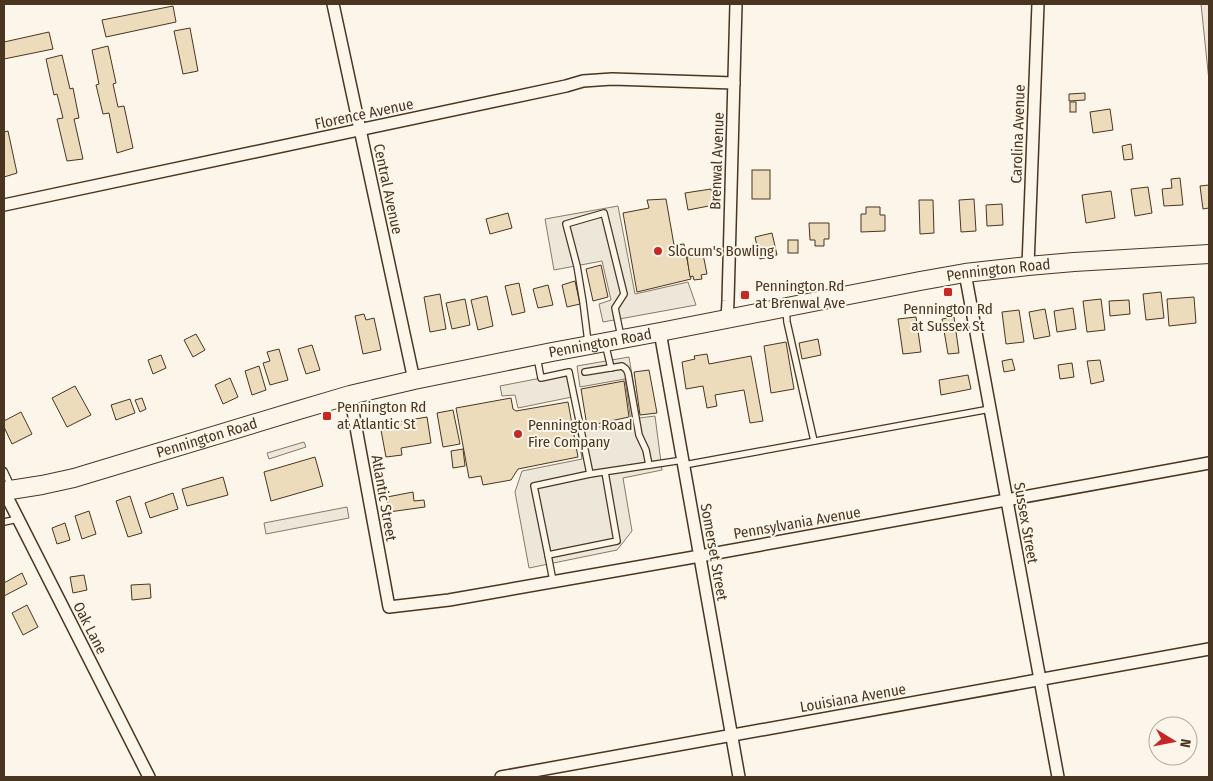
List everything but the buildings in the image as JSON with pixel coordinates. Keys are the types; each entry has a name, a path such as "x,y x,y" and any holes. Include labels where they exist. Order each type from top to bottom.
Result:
{"main road":[{"name":"Pennington Road","path":"7,491 42,486 74,478 350,395 537,355 965,274 1028,266 1209,254"}],"street":[{"name":"Central Avenue","path":"333,4 414,380"},
{"name":"Brenwal Avenue","path":"726,319 736,4"},
{"name":"Carolina Avenue","path":"1028,266 1038,4"},
{"name":"Florence Avenue","path":"4,205 592,80 734,83"},
{"name":"Sussex Street","path":"965,274 1058,777"},
{"name":"Somerset Street","path":"660,332 739,777"},
{"name":"Atlantic Street","path":"350,395 389,607"},
{"name":"Pennsylvania Avenue","path":"389,607 449,600 700,556 1209,463"},
{"name":"Oak Lane","path":"7,491 18,519 149,777"},
{"name":"Louisiana Avenue","path":"501,777 1209,648"}],"lane":[{"path":"605,342 615,308 624,294 604,213 566,224 577,266 583,302 605,342 611,368"},
{"path":"786,307 787,322 814,441"},
{"path":"537,355 541,378 569,372 590,474"},
{"path":"585,372 622,366 626,369 640,435 649,465"},
{"path":"554,581 534,486 590,474 683,462 814,441 990,409"},
{"path":"4,471 7,491"},
{"path":"548,554 617,541 605,472"},
{"path":"4,522 18,519"}],"shaded area":[{"path":"1201,4 1209,4 1209,81"},
{"path":"618,206 635,294 688,282 696,305 603,322 599,304 611,300 602,261 554,270 545,219"},
{"path":"629,357 639,418 655,416 662,470 623,478 632,531 617,550 529,568 515,492 522,471 582,459 572,397 518,408 515,395 502,396 500,386 572,372 583,430 631,421 625,379 580,387 577,366"},
{"path":"304,442 306,447 269,459 267,453"},
{"path":"347,507 349,518 266,534 264,523"}],"place":[{"name":"Slocum's Bowling","path":"658,251"},
{"name":"Pennington Rd at Sussex St","path":"948,292"},
{"name":"Pennington Rd at Brenwal Ave","path":"745,295"},
{"name":"Pennington Rd at Atlantic St","path":"327,416"},
{"name":"Pennington Road Fire Company","path":"518,434"}]}
